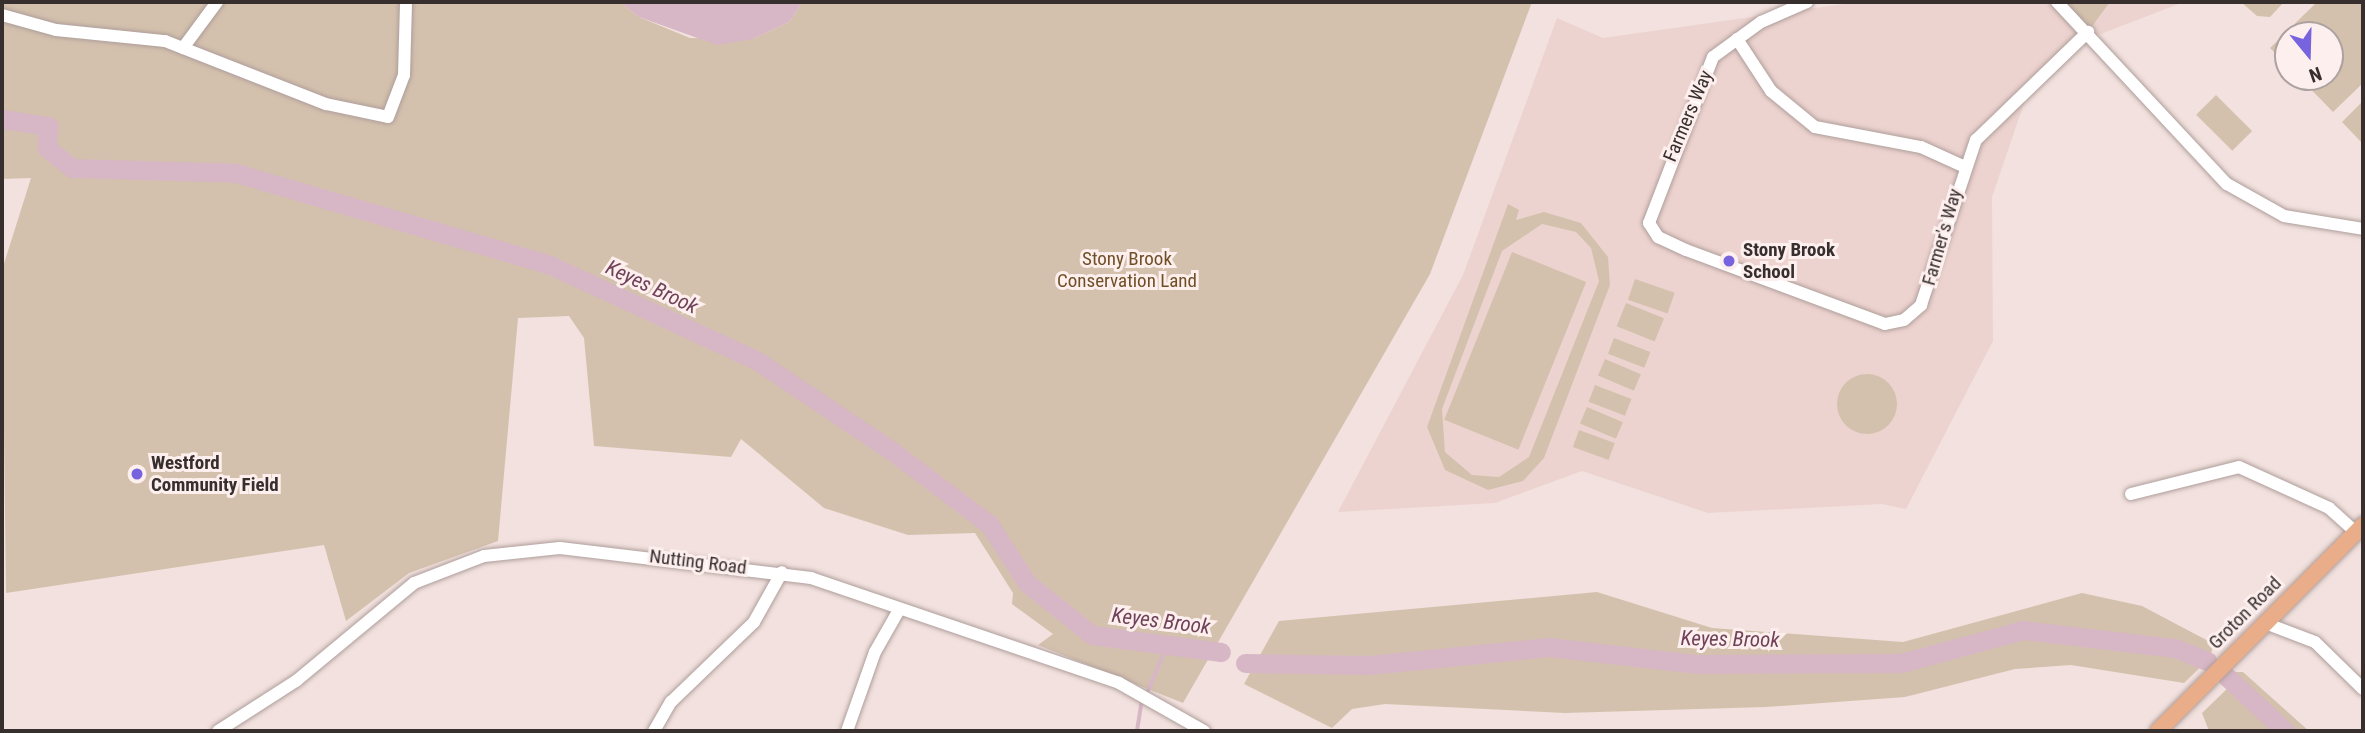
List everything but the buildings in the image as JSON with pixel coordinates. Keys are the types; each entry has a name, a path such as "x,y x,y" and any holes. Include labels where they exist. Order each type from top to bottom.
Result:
{"main road":[{"name":"Groton Road","path":"2158,731 2359,528"}],"street":[{"path":"183,48 217,2"},
{"path":"2,15 56,30 146,36 326,104 388,117 404,75 406,2"},
{"name":"Farmers Way","path":"1658,237 1648,223 1653,198 1721,49 1807,2"},
{"path":"2057,2 2088,32 2227,184 2284,216 2363,229"},
{"name":"Farmer's Way","path":"1658,237 1834,307 1885,324 1904,320 1921,305 1963,166 1976,140 2088,32"},
{"path":"1737,39 1771,91 1815,127 1921,147 1963,166"},
{"path":"2131,494 2239,467 2329,508 2359,528"},
{"name":"Nutting Road","path":"218,731 296,681 383,603 465,561 560,548 782,572 1119,683 1204,731"},
{"path":"654,731 671,702 754,622 782,572"},
{"path":"847,731 875,652 899,610"},
{"path":"2264,623 2315,642 2363,689"}],"shaded area":[{"path":"620,2 803,2 789,22 753,39 717,45 639,17"},
{"name":"Stony Brook School","path":"1858,2 2056,2 2088,32 2110,2 2184,2 2072,45 2032,80 1992,197 1993,341 1906,509 1882,504 1708,513 1582,471 1495,503 1338,512 1463,275 1557,18 1603,38"}],"green space":[{"name":"Stony Brook Conservation Land","path":"2,2 620,2 639,17 690,38 753,39 789,22 803,2 1532,2 1430,274 1183,703 1038,645 1053,634 1012,604 1013,593 975,533 908,535 824,508 741,439 731,457 594,446 584,338 569,316 518,318 498,541 409,573 346,621 324,545 6,593 2,270 31,178 2,179"},
{"path":"2057,2 2110,2 2088,32"},
{"path":"2241,2 2284,2 2270,17 2257,16"},
{"path":"2317,2 2363,2 2363,83 2333,112 2313,91 2344,91 2344,21 2298,21"},
{"path":"2216,95 2252,131 2232,151 2196,115"},
{"path":"2363,101 2363,144 2342,122"},
{"path":"1508,204 1519,210 1516,220 1544,212 1581,223 1608,257 1610,285 1544,458 1523,481 1488,490 1445,470 1427,427","holes":["1542,224 1576,232 1591,248 1599,281 1529,457 1499,477 1472,475 1445,452 1442,409 1502,251"]},
{"path":"1512,252 1586,282 1518,450 1444,420"},
{"path":"1635,279 1675,293 1668,313 1628,300"},
{"path":"1626,303 1664,318 1655,342 1617,326"},
{"path":"1614,338 1650,352 1644,368 1608,354"},
{"path":"1605,359 1641,374 1634,391 1598,376"},
{"path":"1867,374 1888,383 1897,404 1888,425 1867,434 1846,425 1837,404 1846,383"},
{"path":"1595,385 1631,399 1625,416 1589,402"},
{"path":"1587,407 1623,422 1616,439 1580,424"},
{"path":"1579,430 1615,443 1609,460 1573,447"},
{"name":"Keyes Brook","path":"1597,592 1712,628 1903,642 2082,593 2142,606 2214,644 2209,659 2184,683 2071,665 2015,669 1905,697 1766,707 1565,713 1385,704 1352,709 1332,728 1244,684 1279,621"},
{"path":"2229,672 2243,672 2309,731 2209,731 2202,713 2227,689 2223,678"}],"waterway":[{"name":"Keyes Brook","path":"2,119 48,126 47,148 72,168 236,173 550,265 756,360 892,451 989,524 1027,583 1092,635 1221,652"},
{"name":"Keyes Brook","path":"1245,663 1369,665 1549,647 1697,664 1901,663 2023,630 2175,648 2207,661"},
{"path":"1148,691 1169,641"},
{"name":"Keyes Brook","path":"2226,676 2285,731"},
{"path":"1137,731 1142,700"}],"place":[{"name":"Stony Brook School","path":"1729,261"},
{"name":"Westford Community Field","path":"137,474"}]}
